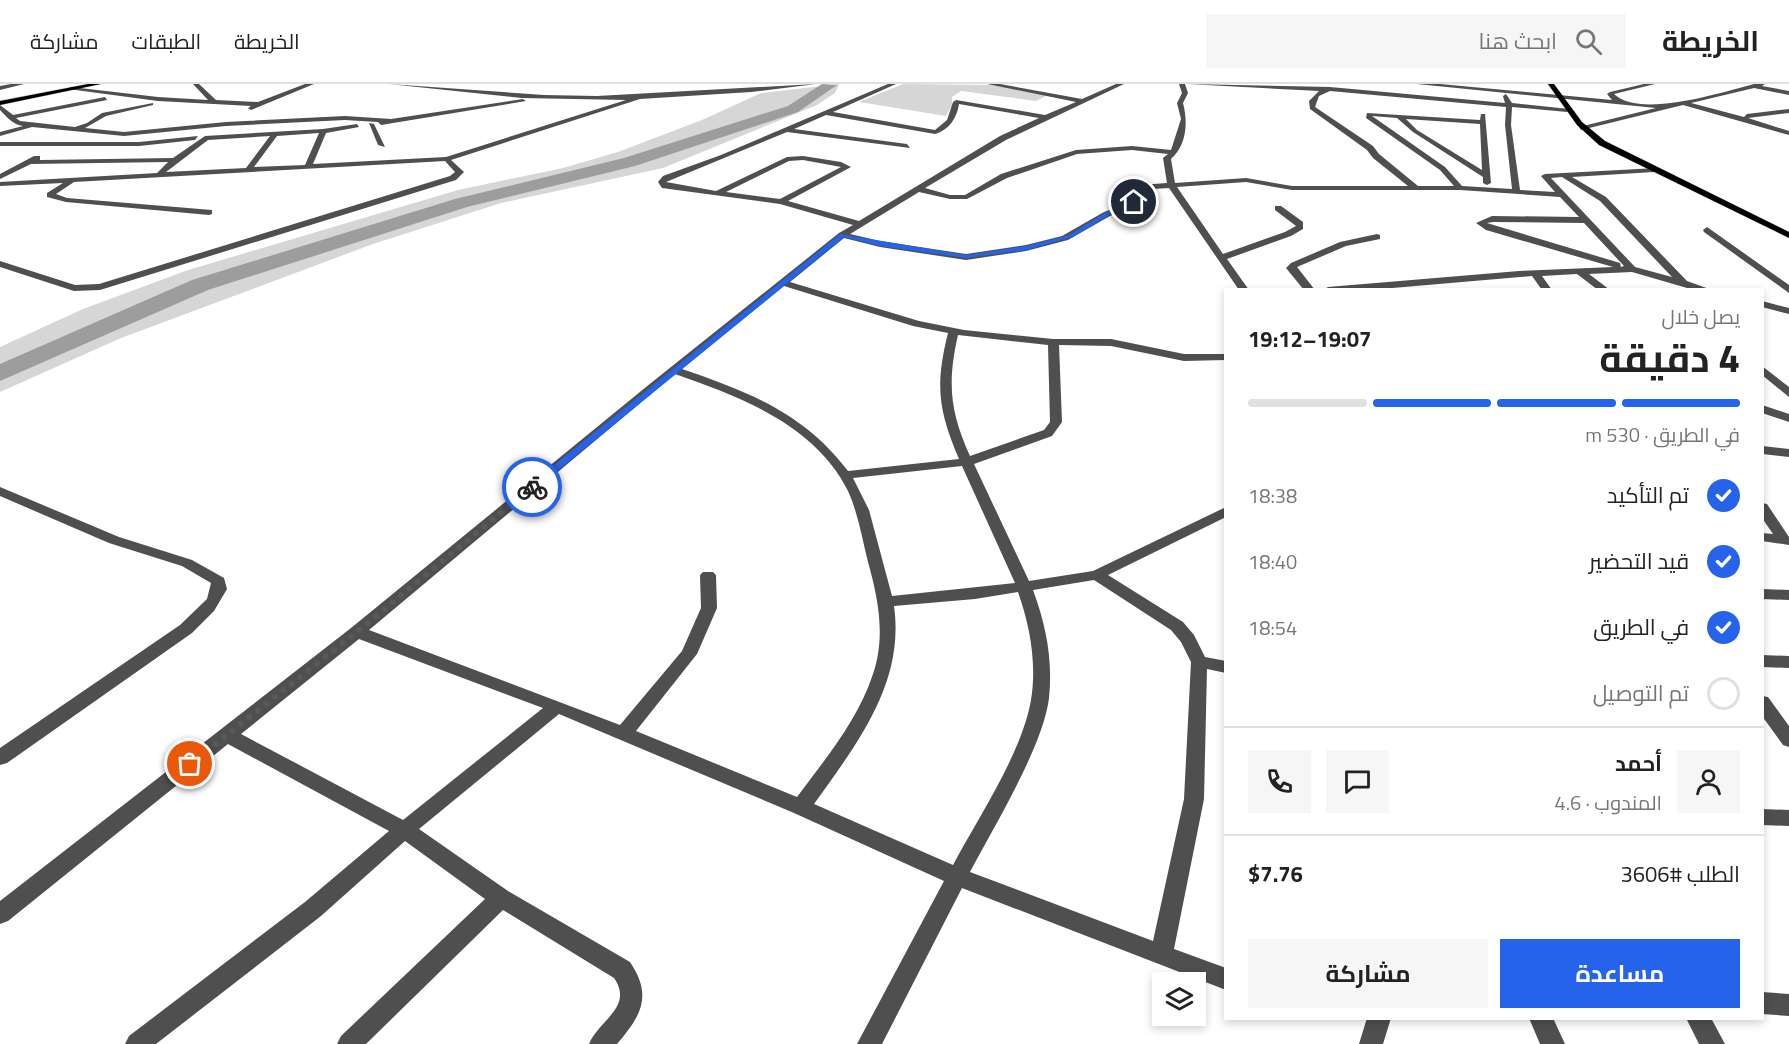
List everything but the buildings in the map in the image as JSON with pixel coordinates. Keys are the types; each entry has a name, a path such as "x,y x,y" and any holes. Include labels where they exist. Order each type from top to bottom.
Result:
{"main road":[{"path":"0,105 98,84"},
{"path":"1551,84 1581,128 1602,143 1789,235"}],"street":[{"path":"0,88 21,84"},
{"path":"196,84 214,102"},
{"path":"159,175 206,137 258,104 311,84"},
{"path":"392,84 551,97 638,98"},
{"path":"657,92 813,84"},
{"path":"859,224 781,202 665,186 662,182 666,178 724,157 893,84"},
{"path":"991,84 1083,100"},
{"path":"0,914 357,632 674,370 842,235 1003,138 1121,84"},
{"path":"1182,84 1185,93 1180,106 1184,122 1174,152 1167,158 1171,185 1243,288"},
{"path":"1190,84 1329,88 1567,110"},
{"path":"1420,84 1670,106"},
{"path":"1489,84 1492,91"},
{"path":"1618,102 1610,94 1652,84"},
{"path":"1581,128 1758,85 1789,93"},
{"path":"480,92 494,86"},
{"path":"1329,88 1322,90 1314,98 1312,108 1370,148 1376,156 1415,187"},
{"path":"71,89 119,96 258,104"},
{"path":"0,184 447,159 666,89"},
{"path":"1476,90 1481,102 1484,122 1488,189"},
{"path":"1505,93 1509,105 1508,125 1516,192"},
{"path":"11,117 119,96"},
{"path":"1,145 139,144 206,137 323,131 551,97"},
{"path":"75,129 110,112 170,100"},
{"path":"824,113 935,132 941,130 955,115 956,102 1046,117"},
{"path":"1683,104 1738,117 1789,133"},
{"path":"0,105 18,123 130,134 226,124 345,118 390,121"},
{"path":"1738,117 1787,112"},
{"path":"1460,188 1450,172 1368,116 1484,122"},
{"path":"1400,117 1415,131 1486,176"},
{"path":"371,124 382,145"},
{"path":"0,134 32,125"},
{"path":"784,130 907,146"},
{"path":"308,167 323,131"},
{"path":"248,170 275,134"},
{"path":"0,177 66,143"},
{"path":"918,189 950,197 967,197 1004,176 1076,153 1132,148 1174,152"},
{"path":"0,264 74,288 100,287 453,178 460,172 451,166 447,159"},
{"path":"718,193 787,159 811,159 847,167 781,202"},
{"path":"30,162 175,160"},
{"path":"1632,269 1545,178 1550,175 1563,174 1654,170"},
{"path":"1563,174 1603,199 1680,286"},
{"path":"73,180 50,195 66,200 209,212"},
{"path":"842,235 880,244 955,256 989,254 1026,248 1071,236 1107,214 1135,203 1114,191 1116,189 1246,180 1292,188 1460,188 1563,195"},
{"path":"1223,257 1288,234 1300,227 1300,224 1278,208"},
{"path":"1586,220 1492,219 1480,223 1489,228 1666,279 1680,286"},
{"path":"1707,230 1789,290"},
{"path":"1308,288 1291,268 1294,265 1352,241 1377,237"},
{"path":"1364,288 1535,273 1632,269"},
{"path":"1579,271 1602,288"},
{"path":"1535,273 1546,288"},
{"path":"783,283 885,315 954,331 1053,342 1118,344 1179,358 1224,357"},
{"path":"1764,305 1789,311"},
{"path":"869,1044 1014,771 1033,725 1040,698 1039,642 1026,587 983,501 950,423 946,403 946,375 954,331"},
{"path":"844,476 966,462 1048,433 1054,427 1053,342"},
{"path":"674,370 772,408 817,440 856,494 868,528 886,602 890,624 889,643 878,687 846,743 801,807"},
{"path":"1764,371 1789,393"},
{"path":"1769,416 1789,418"},
{"path":"1764,450 1789,453"},
{"path":"0,491 114,540 187,563 219,581 220,591 213,603 186,629 0,758"},
{"path":"1764,510 1786,541"},
{"path":"886,602 1026,587 1097,575 1224,512"},
{"path":"1764,537 1786,541"},
{"path":"624,733 689,654 709,608 708,575"},
{"path":"1097,575 1178,626 1188,639 1199,662 1194,799 1161,956"},
{"path":"1764,594 1789,595"},
{"path":"357,632 557,706 801,807 958,877 1224,978"},
{"path":"1764,661 1789,662"},
{"path":"1199,662 1224,668"},
{"path":"1764,705 1789,740"},
{"path":"137,1044 313,909 404,830 557,706"},
{"path":"227,735 404,830 501,898 622,970 628,978 633,998 629,1011 601,1044"},
{"path":"1764,817 1789,818"},
{"path":"349,1044 501,898"},
{"path":"1764,1004 1789,1005"},
{"path":"1372,1044 1378,1020"},
{"path":"1541,1020 1553,1044"},
{"path":"1698,1020 1713,1044"}],"shaded area":[{"path":"839,84 835,93 817,105 663,168 501,203 373,244 121,338 0,392 0,347 83,309 188,270 458,190 563,168 618,152 702,120 761,93"},
{"path":"903,84 991,85 1048,95 1036,101 961,91 952,97 952,105 946,116 859,102"}],"waterway":[{"path":"0,373 200,285 461,203 629,162 793,109 830,85"}],"way so far":[{"path":"190,764 357,632 532,487"}],"route":[{"path":"532,487 842,235 880,244 966,257 1026,248 1071,236 1094,221 1134,202"}]}
